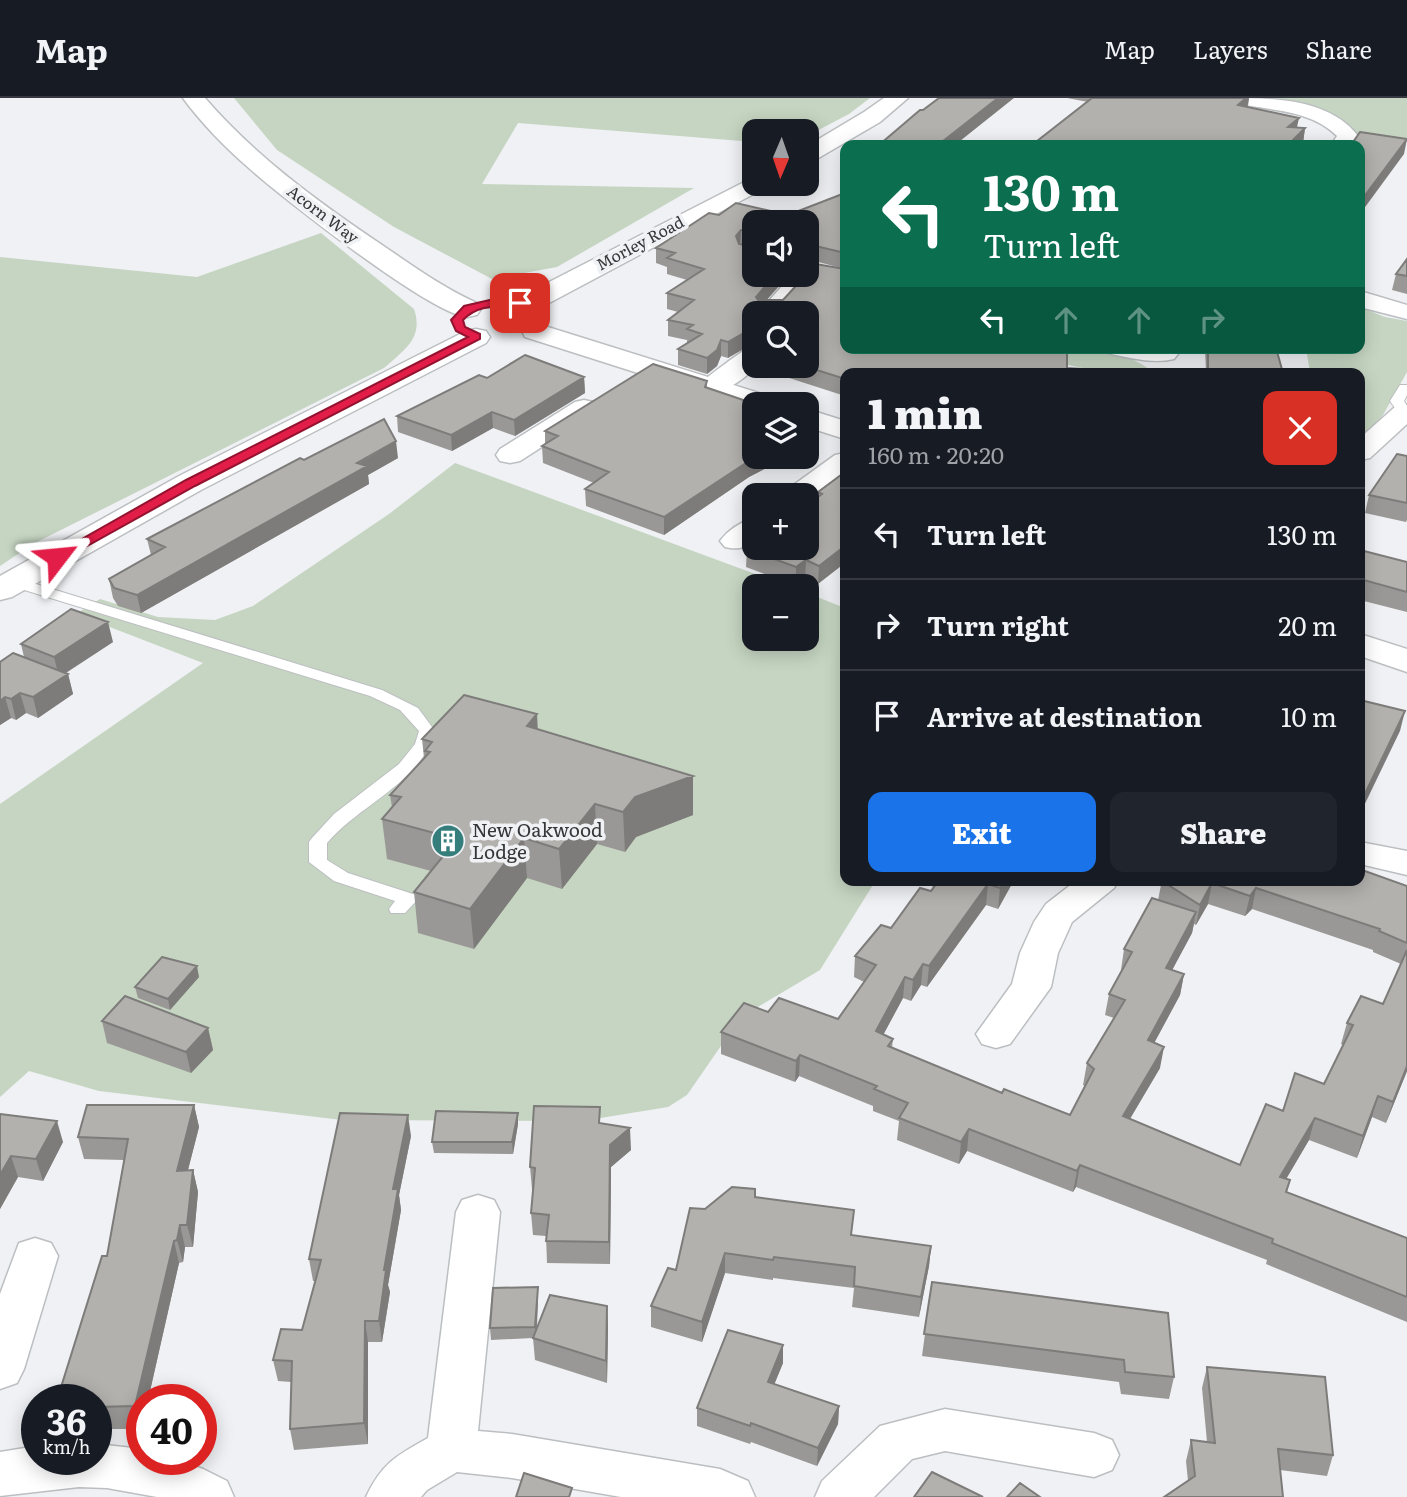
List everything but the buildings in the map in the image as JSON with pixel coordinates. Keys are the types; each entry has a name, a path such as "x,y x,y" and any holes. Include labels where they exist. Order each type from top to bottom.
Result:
{"street":[{"name":"Acorn Way","path":"194,98 208,116 265,170 340,228 441,298 498,331 626,381 710,387 742,397"},
{"path":"819,148 872,117 897,98"},
{"path":"1237,98 1293,106 1339,125 1344,140"},
{"path":"1358,140 1371,139"},
{"name":"Morley Road","path":"498,331 509,302 742,190"},
{"path":"781,301 795,287"},
{"path":"1365,300 1407,312"},
{"path":"6,586 190,483 498,331 543,325 545,318 542,312 509,302"},
{"path":"1146,354 1165,358"},
{"path":"710,387 742,366"},
{"path":"510,455 626,381"},
{"path":"1368,454 1405,400"},
{"path":"819,422 840,428"},
{"path":"815,483 840,465"},
{"path":"1365,646 1407,661"},
{"path":"1365,854 1407,863"},
{"path":"996,1034 1031,987 1039,953 1059,913 1093,886"},
{"path":"450,1450 478,1212"},
{"path":"0,1369 36,1256"},
{"path":"840,1497 897,1441 946,1430 1094,1455"},
{"path":"391,1497 409,1474 450,1450 512,1456 720,1492 730,1497"},
{"path":"0,1474 25,1468 78,1465 124,1468 166,1478 209,1497"}],"lane":[{"path":"6,586 404,703 417,714 426,731 422,749 401,770 339,819 318,842 318,862 341,877 409,899 398,909"}],"green space":[{"path":"234,98 870,98 849,114 819,130 819,119 742,119 742,141 518,123 482,184 694,188 557,267 492,279 394,227 277,150"},
{"path":"1407,98 1407,140 1356,135 1345,124 1301,103 1272,100"},
{"path":"321,233 414,309 416,328 405,349 384,368 33,544 0,566 0,257 197,277"},
{"path":"1365,309 1385,317 1407,321 1407,372 1383,415 1365,435 1365,368 1309,368 1307,354 1365,354"},
{"path":"1040,354 1116,354 1147,368 1083,368 1036,358"},
{"path":"455,463 756,574 742,574 742,651 819,651 819,598 840,606 840,886 872,886 820,970 741,1017 687,1095 668,1107 582,1121 342,1120 99,1091 29,1071 0,1097 0,804 203,663 76,614 100,599 158,617 215,620 253,606 389,514"}],"place":[{"name":"New Oakwood Lodge","path":"448,841"}],"route":[{"path":"57,557 190,483 477,337 460,329 457,320 461,313 468,309 494,302 520,303"}]}
